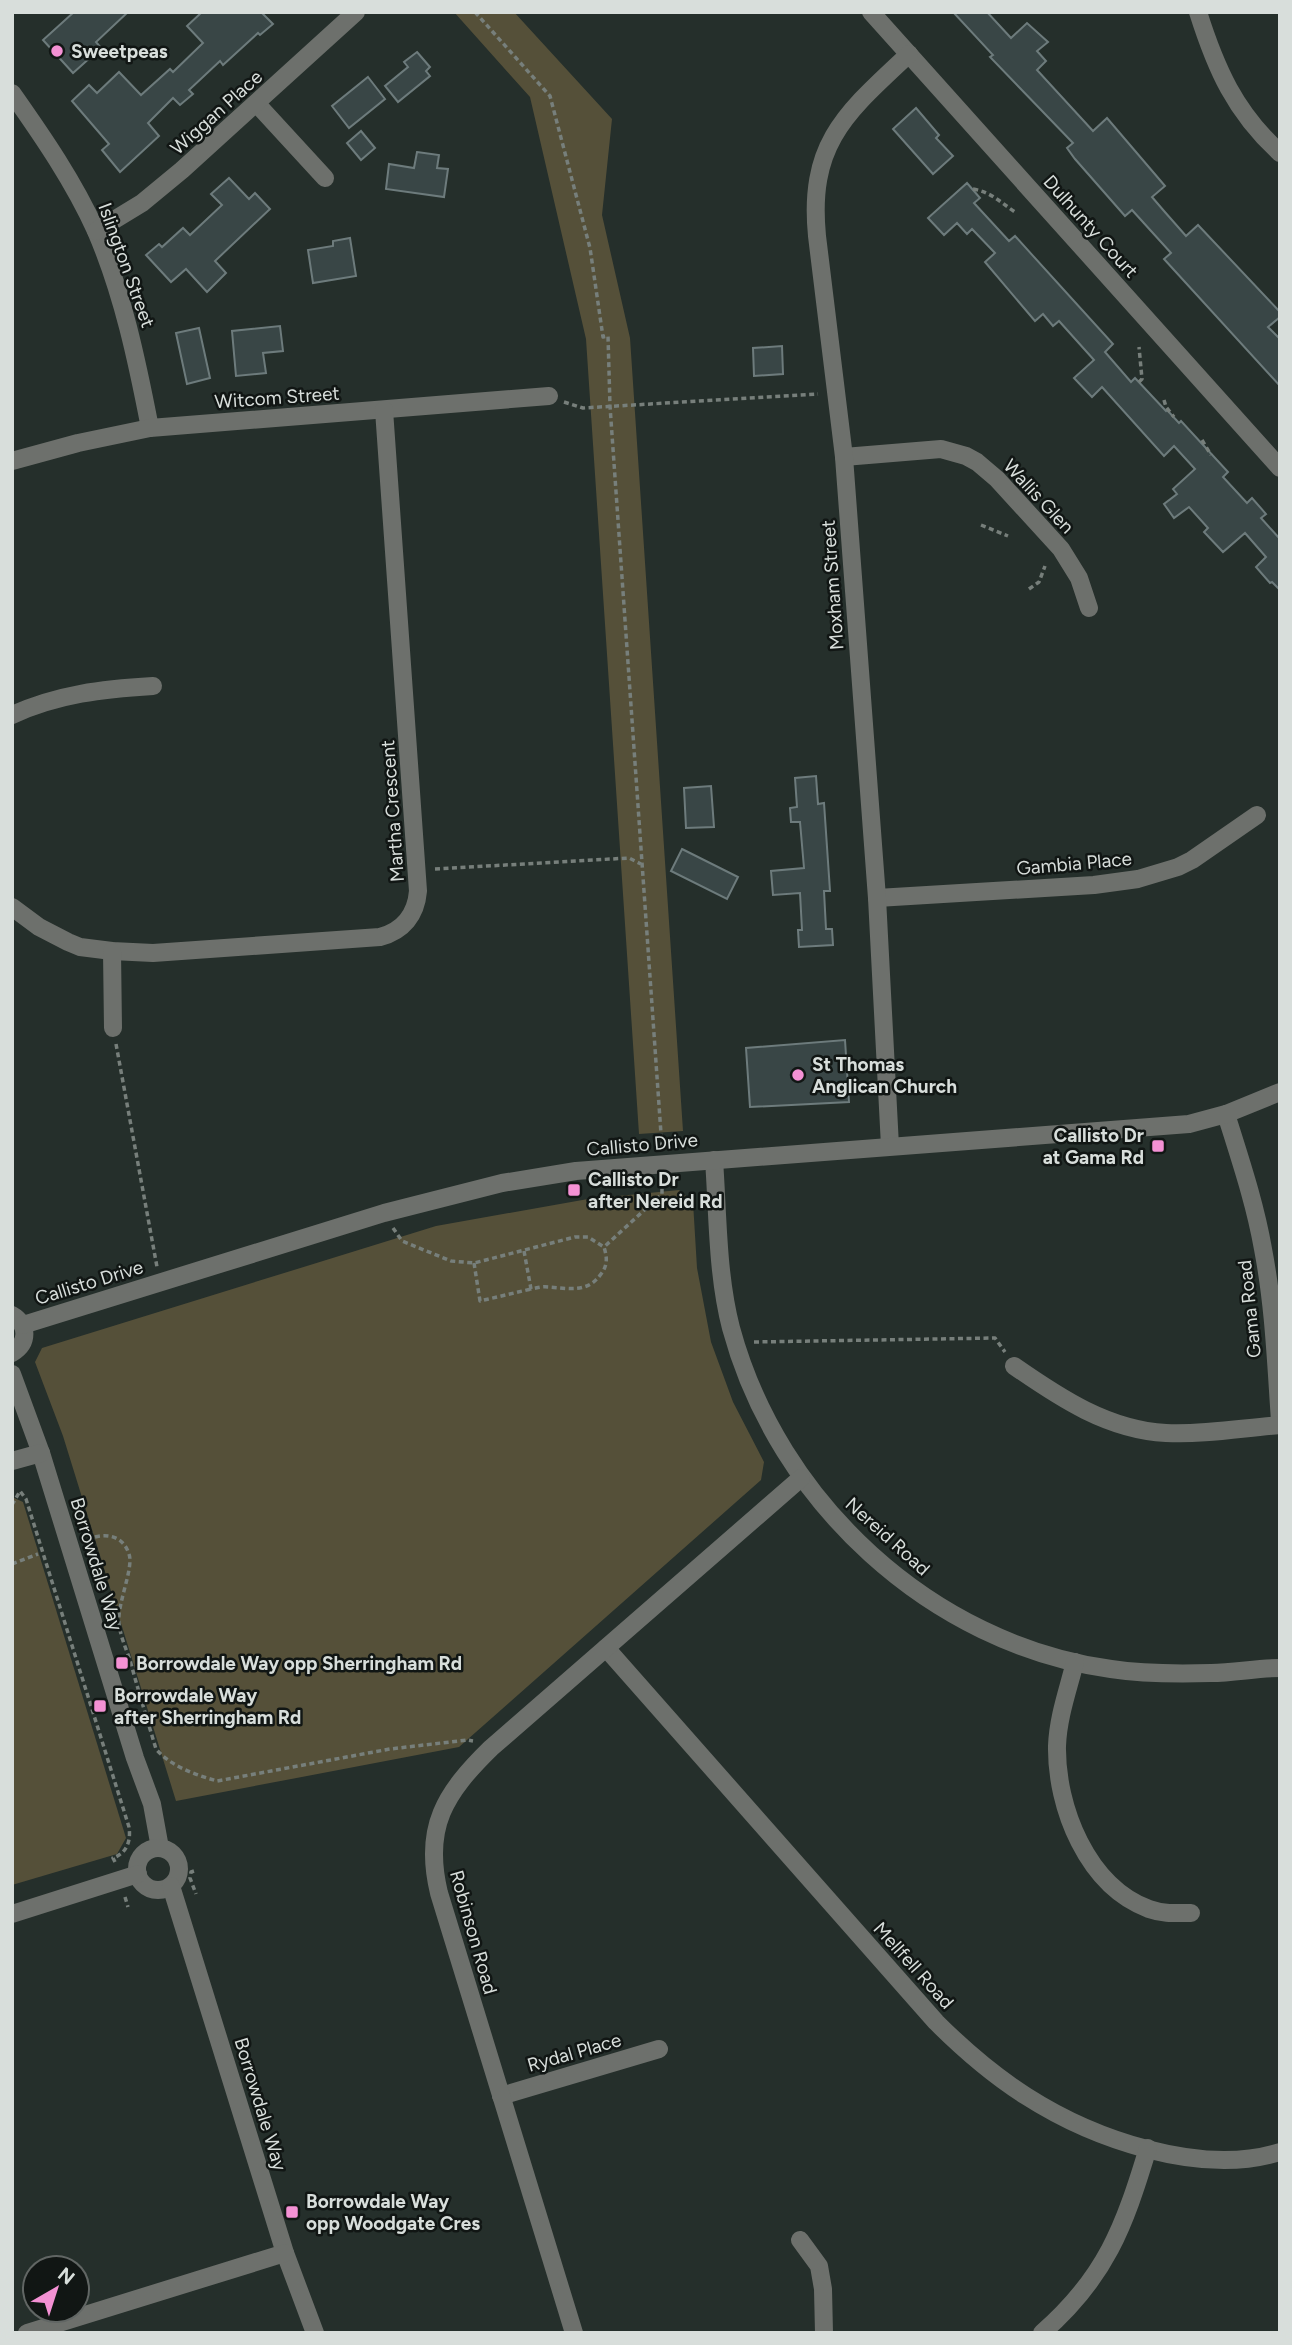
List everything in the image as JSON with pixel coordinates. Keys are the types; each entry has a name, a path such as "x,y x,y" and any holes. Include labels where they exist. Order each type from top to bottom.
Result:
{"street":[{"name":"Wiggan Place","path":"96,231 142,203 257,104 356,12"},
{"name":"Dulhunty Court","path":"871,12 1280,468"},
{"path":"1198,12 1216,65 1232,97 1255,128 1280,153"},
{"name":"Moxham Street","path":"890,1146 877,898 844,457 816,222 818,177 826,150 842,120 909,54"},
{"name":"Islington Street","path":"12,93 56,157 96,231 131,335 150,428"},
{"path":"257,104 325,178"},
{"name":"Witcom Street","path":"12,461 78,443 150,428 549,397"},
{"name":"Martha Crescent","path":"12,907 39,928 80,947 153,953 388,935 406,923 414,911 418,891 384,410"},
{"name":"Wallis Glen","path":"844,457 941,449 977,461 1061,549 1079,578 1089,608"},
{"path":"12,715 82,692 153,686"},
{"name":"Gambia Place","path":"877,898 1094,886 1138,879 1178,867 1199,856 1257,815"},
{"path":"112,951 113,1028"},
{"name":"Callisto Drive","path":"18,1320 160,1282 384,1213 502,1183 576,1171 662,1163 1189,1124 1226,1114 1280,1092"},
{"name":"Gama Road","path":"1226,1114 1249,1186 1263,1248 1272,1306 1280,1423"},
{"name":"Nereid Road","path":"714,1160 723,1284 736,1343 761,1408 801,1478 855,1539 914,1590 953,1615 1022,1647 1110,1669 1158,1674 1280,1668"},
{"path":"12,1353 18,1350 24,1338 18,1320"},
{"path":"1014,1366 1076,1406 1128,1427 1183,1433 1280,1423"},
{"name":"Borrowdale Way","path":"12,1374 41,1452 135,1758 152,1804 160,1848 172,1853 179,1863 178,1876 171,1886 285,2253 315,2333"},
{"path":"12,1461 41,1452"},
{"name":"Robinson Road","path":"574,2333 439,1893 433,1853 443,1807 461,1779 491,1748 801,1478"},
{"name":"Mellfell Road","path":"606,1648 954,2040 985,2067 1028,2098 1075,2122 1148,2148 1214,2160 1246,2159 1280,2152"},
{"path":"1075,1662 1061,1716 1058,1742 1059,1781 1070,1820 1092,1861 1122,1895 1164,1913 1191,1913"},
{"path":"12,1914 129,1877 142,1856 160,1848"},
{"path":"129,1877 141,1881 151,1889 171,1886"},
{"name":"Rydal Place","path":"501,2095 659,2049"},
{"path":"1042,2333 1076,2300 1102,2265 1130,2208 1148,2148"},
{"path":"800,2240 819,2266 824,2333"},
{"path":"27,2333 59,2328 285,2253"}],"path":[{"path":"475,12 550,96 590,248 603,337 608,336 610,407 662,1194 604,1247"},
{"path":"973,189 994,195 1015,212"},
{"path":"1139,347 1142,379 1139,382"},
{"path":"549,397 583,408 837,393"},
{"path":"1164,400 1174,418"},
{"path":"1202,440 1211,455"},
{"path":"981,524 1008,536"},
{"path":"1029,589 1039,582 1045,566"},
{"path":"417,870 629,858 641,864"},
{"path":"113,1028 160,1282"},
{"path":"384,1213 402,1241 451,1261 474,1263 575,1237 588,1237 604,1247 607,1257 601,1275 588,1286 573,1290 547,1286 480,1301 474,1263"},
{"path":"524,1251 531,1289"},
{"path":"736,1343 995,1338 1014,1366"},
{"path":"12,1505 20,1491 29,1500 129,1827 124,1853 113,1858 129,1877 128,1906"},
{"path":"95,1537 104,1535 115,1538 122,1542 130,1556 118,1623 156,1749 163,1757 201,1776 218,1781 403,1747 467,1740 491,1748"},
{"path":"12,1564 38,1555"},
{"path":"191,1871 190,1878 196,1895"}],"shaded area":[{"path":"454,12 514,12 612,119 602,215 630,338 683,1131 639,1134 586,339 530,97"},
{"path":"679,1190 693,1202 697,1268 711,1342 733,1402 764,1462 761,1480 459,1747 176,1801 63,1436 35,1362 42,1348 436,1226 588,1199"},
{"path":"12,1497 23,1502 126,1838 117,1854 12,1885"}],"building":[{"path":"74,12 128,12 96,42 101,48 73,73 43,40"},
{"path":"202,12 261,12 273,24 260,35 258,33 223,65 220,61 189,90 193,94 180,105 173,98 148,123 159,136 120,172 102,150 109,144 72,101 89,85 97,93 119,72 141,95 170,69 173,72 203,43 187,26"},
{"path":"953,12 987,12 1011,38 1027,23 1048,42 1037,51 1046,61 1037,70 1093,131 1107,118 1165,186 1152,197 1186,236 1198,225 1280,312 1280,317 1268,327 1280,339 1280,386 1164,259 1171,253 1132,210 1125,216 1067,148 1073,143 990,57 993,55"},
{"path":"417,52 430,67 426,71 430,76 398,102 385,86 408,67 404,62"},
{"path":"368,77 385,99 349,128 332,106"},
{"path":"916,108 939,135 936,138 953,156 933,174 893,129"},
{"path":"361,131 375,148 361,160 347,143"},
{"path":"417,152 439,155 437,168 448,169 444,197 386,189 389,164 414,168"},
{"path":"229,178 249,199 255,193 270,209 215,261 226,273 207,292 186,269 171,282 146,255 159,244 162,247 183,228 190,235 222,205 211,194"},
{"path":"967,183 980,198 974,203 1009,241 1015,236 1113,344 1105,352 1131,382 1135,378 1166,411 1179,423 1181,421 1228,472 1223,477 1247,503 1252,498 1266,514 1261,518 1280,539 1280,590 1256,567 1266,557 1245,533 1223,552 1204,532 1208,528 1189,507 1174,518 1164,504 1177,494 1173,489 1195,469 1174,446 1164,456 1102,387 1092,397 1074,378 1094,360 1059,321 1053,326 1043,314 1035,321 985,262 995,253 972,229 967,234 957,223 944,235 928,218"},
{"path":"350,238 356,276 313,283 308,250 333,246 333,241"},
{"path":"280,326 283,351 263,353 266,373 236,376 232,331"},
{"path":"199,328 210,378 187,384 176,333"},
{"path":"782,346 783,374 754,376 753,348"},
{"path":"816,776 818,804 824,803 830,891 824,891 826,929 832,929 833,945 799,947 798,930 802,930 800,893 773,895 771,871 804,868 800,822 791,822 790,808 797,807 795,778"},
{"path":"711,786 714,827 686,828 684,788"},
{"path":"682,849 738,877 727,899 671,871"},
{"name":"St Thomas Anglican Church","path":"845,1040 849,1102 750,1107 746,1048"}],"place":[{"name":"Sweetpeas","path":"57,51"},
{"name":"St Thomas Anglican Church","path":"798,1075"},
{"name":"Callisto Dr at Gama Rd","path":"1158,1146"},
{"name":"Callisto Dr after Nereid Rd","path":"574,1190"},
{"name":"Borrowdale Way opp Sherringham Rd","path":"122,1663"},
{"name":"Borrowdale Way after Sherringham Rd","path":"100,1706"},
{"name":"Borrowdale Way opp Woodgate Cres","path":"292,2212"}]}
